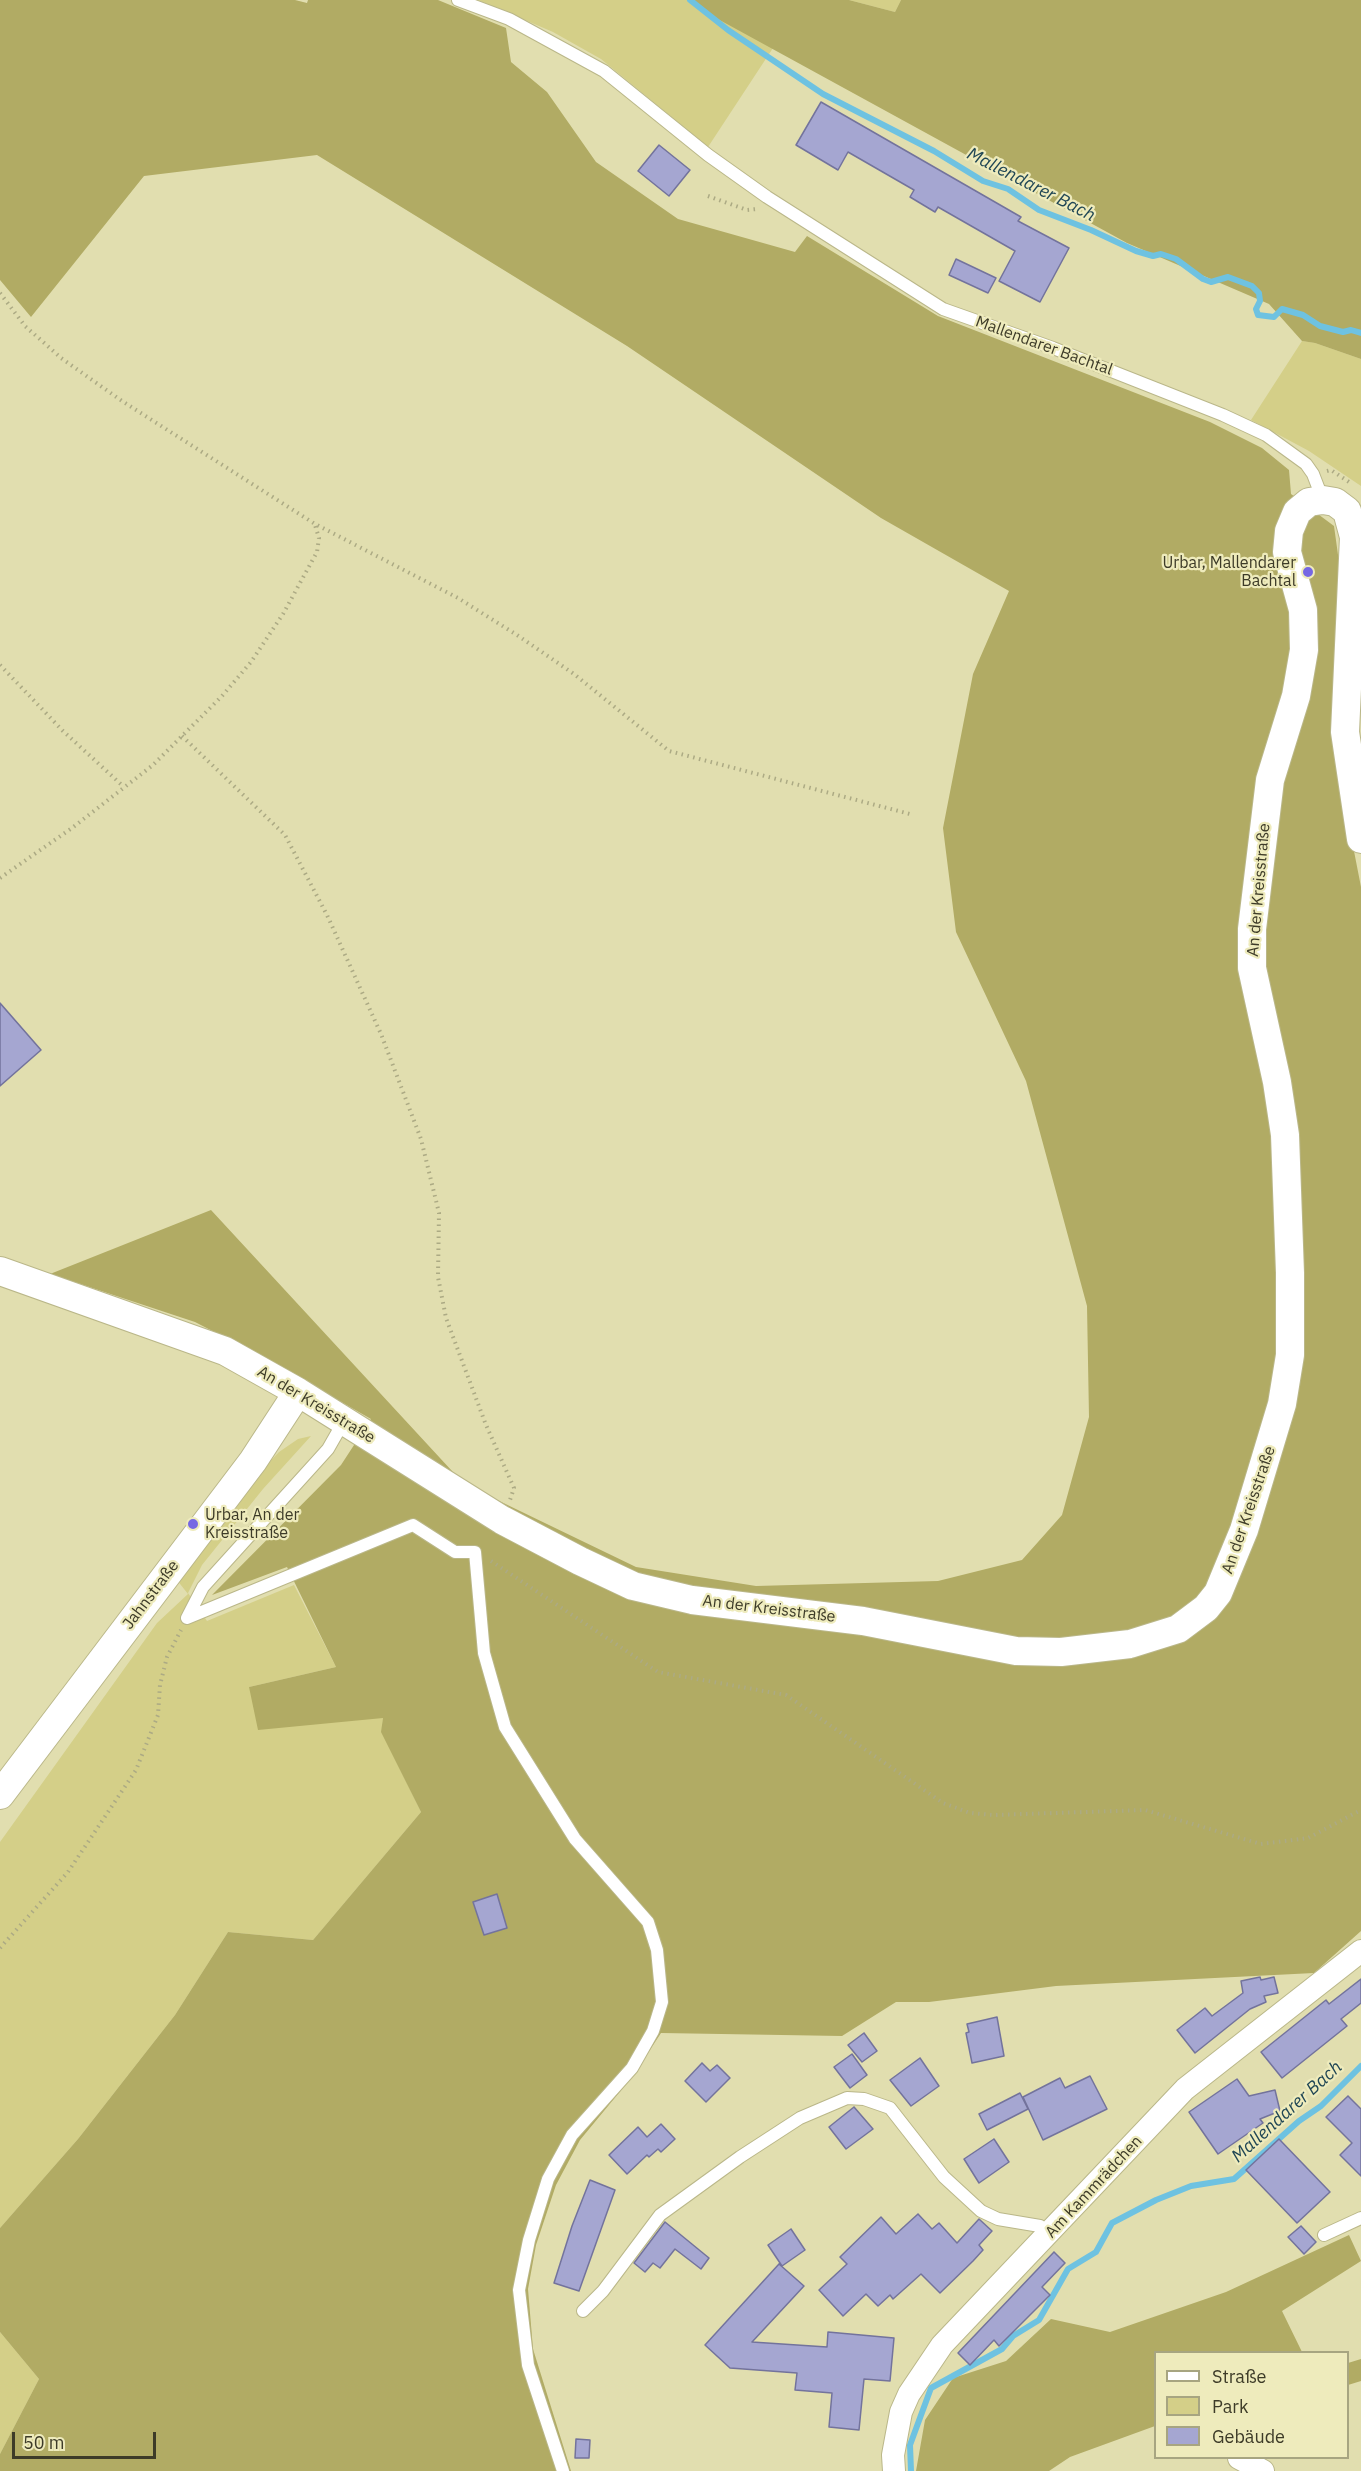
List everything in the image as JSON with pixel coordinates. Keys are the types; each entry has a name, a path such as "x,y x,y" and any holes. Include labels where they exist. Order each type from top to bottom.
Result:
{"street":[{"path":"1323,500 1335,502 1347,511 1354,537 1345,732 1361,839"},
{"name":"An der Kreisstraße","path":"0,1271 225,1352 298,1392 502,1520 633,1586 692,1600 863,1621 1016,1651 1061,1652 1130,1644 1178,1629 1212,1601 1229,1573 1274,1438 1290,1355 1290,1273 1285,1135 1277,1082 1252,968 1252,929 1270,780 1296,696 1304,650 1303,610 1287,552 1289,531 1297,512 1309,502 1323,500"},
{"name":"Jahnstraße","path":"0,1795 253,1461 298,1392"},
{"name":"Am Kammrädchen","path":"894,2471 894,2449 901,2412 924,2369 942,2345 1050,2234 1185,2089 1361,1951"},
{"path":"1242,2459 1263,2471"}],"lane":[{"name":"Mallendarer Bachtal","path":"458,0 509,20 604,71 708,155 767,197 943,309 1181,398 1266,435 1306,464 1313,474 1323,500"},
{"path":"187,1618 203,1587 328,1449 344,1420"},
{"path":"187,1618 413,1526 455,1552 476,1552 484,1653 505,1727 575,1839 648,1922 657,1950 662,2002 654,2031 632,2068 572,2135 548,2179 529,2240 519,2290 528,2365 563,2471"},
{"path":"583,2311 603,2291 660,2215 740,2157 800,2118 847,2098 864,2099 890,2108 944,2177 981,2211 998,2219 1040,2226 1050,2234"},
{"path":"1324,2235 1361,2218"}],"path":[{"path":"708,196 747,210 761,206 767,197"},
{"path":"0,293 26,326 61,358 122,401 315,524 458,598 507,629 574,674 669,751 910,814"},
{"path":"0,878 153,765 222,696 250,662 283,614 317,552 320,538 315,524"},
{"path":"0,665 63,731 124,787"},
{"path":"182,736 285,835 327,915 381,1034 421,1139 439,1213 438,1277 446,1318 486,1425 514,1488 502,1520"},
{"path":"476,1552 552,1599 658,1672 786,1695 943,1803 970,1813 993,1815 1145,1810 1261,1844 1308,1838 1361,1810"},
{"path":"0,1948 68,1872 136,1770 158,1715 160,1685 167,1657 187,1618"}],"green space":[{"path":"478,0 689,0 773,48 708,147 601,59 553,32"},
{"path":"849,0 901,0 895,12"},
{"path":"1302,341 1315,343 1361,359 1361,486 1309,451 1251,420"},
{"path":"311,1436 263,1489 202,1565 188,1593 207,1621 294,1585 336,1667 249,1687 383,1718 382,1732 421,1812 313,1940 228,1932 175,2015 78,2139 0,2228 0,1842 157,1623 188,1594 173,1575 231,1502 279,1452 298,1439"},
{"path":"0,2332 39,2379 0,2454"}],"shaded area":[{"path":"0,0 295,0 307,3 308,0 438,0 506,28 511,62 547,92 596,162 678,219 795,252 807,236 938,316 1210,422 1262,448 1289,470 1291,494 1334,526 1343,591 1345,805 1361,887 1361,1931 1314,1973 1056,1986 929,2002 896,2002 842,2036 661,2033 632,2077 580,2140 556,2185 536,2245 528,2289 533,2349 571,2471 0,2471 0,2454 39,2379 0,2332 0,2228 78,2139 175,2015 228,1932 313,1940 421,1812 381,1732 383,1718 258,1730 249,1687 336,1667 287,1567 212,1595 341,1465 371,1419 261,1356 195,1322 50,1274 211,1210 464,1484 636,1567 756,1586 938,1581 1022,1560 1062,1515 1089,1417 1087,1306 1026,1081 956,932 943,828 973,674 1009,591 881,518 627,346 317,155 144,176 31,317 0,280"},
{"path":"689,0 849,0 895,12 901,0 1361,0 1361,359 1315,343 1302,341 1269,304 1127,243 716,18"},
{"path":"1349,2235 1361,2261 1282,2311 1302,2351 1154,2351 1154,2426 1070,2457 1049,2471 916,2471 925,2420 953,2378 1006,2361 1051,2319 1110,2332 1226,2292"},
{"path":"1361,2359 1361,2381 1349,2385 1349,2363"}],"building":[{"path":"821,102 1021,217 1018,221 1069,248 1040,302 999,281 1015,251 938,207 935,212 910,197 914,190 848,152 838,170 796,145"},
{"path":"659,145 690,170 669,196 638,171"},
{"path":"956,259 996,278 988,293 949,275"},
{"path":"0,1003 41,1050 0,1086"},
{"path":"497,1894 507,1928 484,1935 473,1902"},
{"path":"1260,1977 1261,1980 1274,1977 1278,1993 1264,1996 1266,2002 1250,2009 1195,2053 1177,2030 1205,2008 1212,2016 1243,1993 1241,1981"},
{"path":"1361,1979 1361,2003 1341,2019 1347,2026 1282,2078 1261,2052 1326,2000 1329,2004"},
{"path":"997,2017 1004,2056 972,2063 966,2033 969,2032 967,2024"},
{"path":"864,2033 877,2051 862,2062 848,2045"},
{"path":"852,2054 867,2075 850,2088 834,2067"},
{"path":"920,2058 939,2086 911,2106 890,2080"},
{"path":"702,2063 710,2071 717,2065 730,2078 706,2102 685,2081"},
{"path":"1090,2076 1107,2109 1043,2140 1023,2097 1060,2078 1065,2088"},
{"path":"1237,2079 1249,2096 1275,2090 1280,2111 1260,2119 1263,2123 1218,2154 1189,2112"},
{"path":"1020,2093 1028,2109 987,2130 979,2114"},
{"path":"1348,2096 1361,2109 1361,2176 1340,2155 1352,2143 1326,2117"},
{"path":"854,2107 873,2129 846,2149 829,2127"},
{"path":"661,2124 675,2139 661,2152 658,2149 649,2157 647,2155 627,2174 609,2155 638,2127 647,2137"},
{"path":"994,2139 1009,2162 979,2183 964,2159"},
{"path":"1279,2139 1330,2192 1297,2223 1246,2170"},
{"path":"590,2180 615,2190 579,2291 554,2283 572,2226"},
{"path":"918,2214 932,2229 939,2223 957,2243 979,2219 992,2231 979,2245 983,2250 940,2293 921,2274 893,2299 890,2295 878,2306 866,2294 843,2316 819,2290 847,2264 840,2257 881,2217 896,2234"},
{"path":"665,2222 709,2258 701,2269 675,2249 660,2268 653,2263 645,2272 634,2263"},
{"path":"1301,2226 1316,2242 1304,2254 1288,2237"},
{"path":"791,2229 805,2250 782,2266 768,2245"},
{"path":"1054,2252 1065,2263 1042,2287 1050,2295 999,2346 994,2340 970,2365 958,2353"},
{"path":"779,2264 804,2286 752,2342 827,2347 828,2332 894,2338 890,2381 864,2379 859,2430 829,2427 832,2393 795,2390 797,2373 730,2368 705,2345"},
{"path":"576,2439 590,2440 589,2458 575,2458"}],"waterway":[{"name":"Mallendarer Bach","path":"690,0 728,30 823,94 934,151 983,181 1008,189 1039,210 1091,230 1136,251 1153,256 1161,254 1176,259 1203,279 1211,282 1228,277 1252,286 1259,293 1260,301 1256,309 1258,315 1274,317 1282,309 1303,315 1320,326 1343,332 1351,330 1361,333"},
{"name":"Mallendarer Bach","path":"911,2471 910,2445 931,2388 1002,2349 1013,2336 1039,2320 1068,2269 1096,2252 1112,2223 1156,2200 1191,2186 1234,2179 1299,2121 1321,2106 1361,2066"}],"place":[{"name":"Urbar, Mallendarer Bachtal","path":"1308,572"},
{"name":"Urbar, An der Kreisstraße","path":"193,1524"}]}
